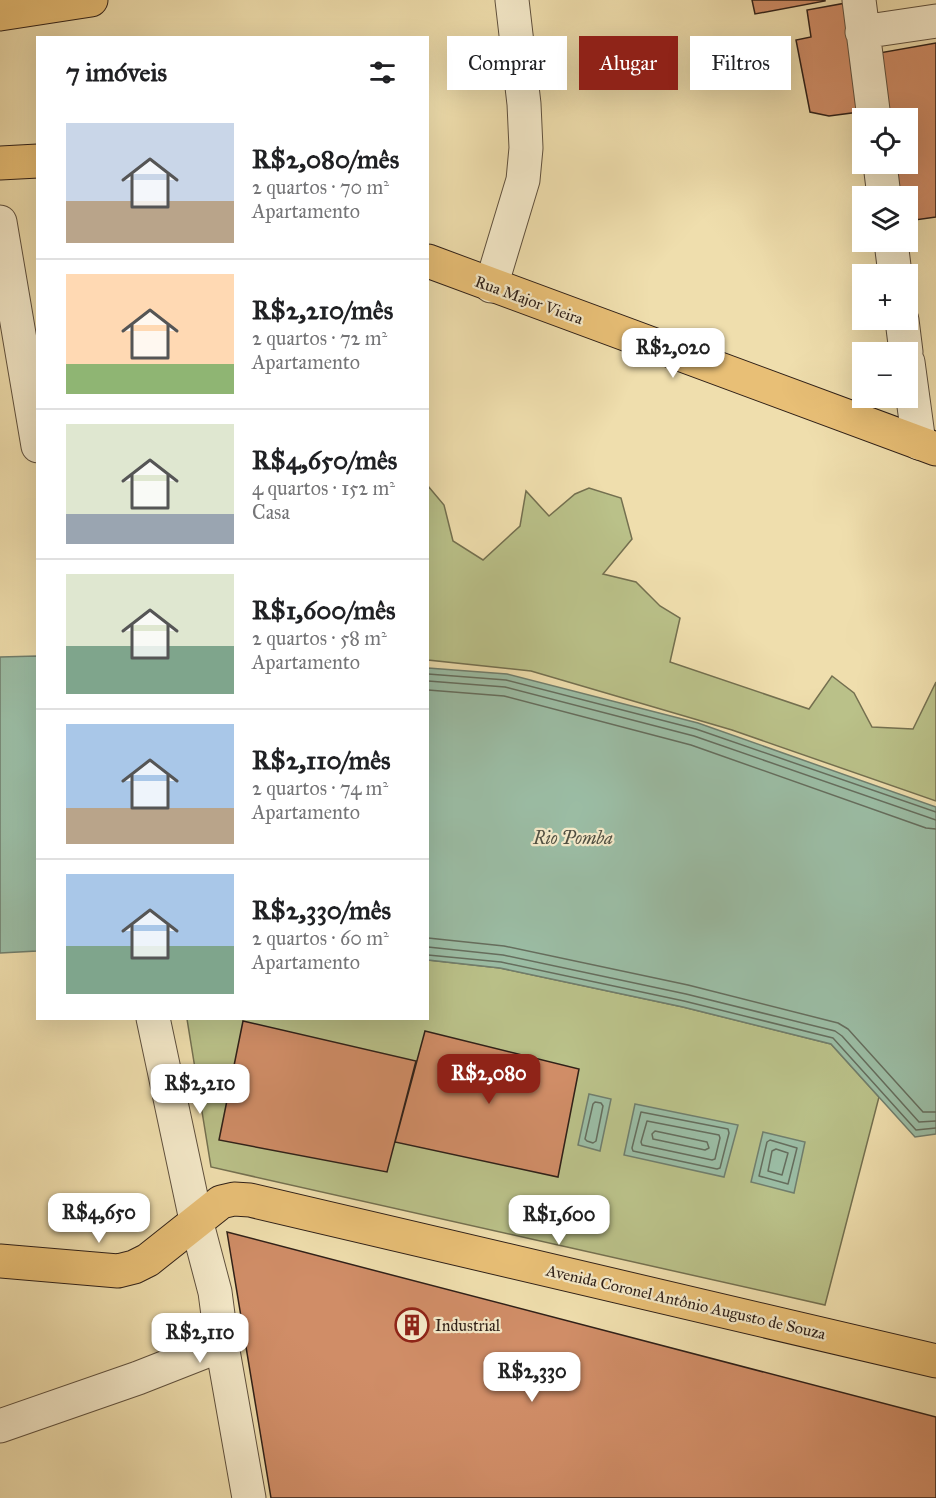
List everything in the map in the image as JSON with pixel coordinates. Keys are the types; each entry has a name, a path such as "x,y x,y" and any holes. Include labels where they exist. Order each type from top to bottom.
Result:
{"main road":[{"path":"0,14 91,0"},
{"path":"0,163 36,161"},
{"name":"Rua Major Vieira","path":"429,261 927,446"},
{"name":"Avenida Coronel Antônio Augusto de Souza","path":"0,1261 118,1271 148,1260 221,1202 234,1199 250,1200 936,1361"}],"street":[{"path":"492,286 523,180 525,159 524,104 512,0"},
{"path":"859,0 861,32 872,108"},
{"path":"861,32 936,21"},
{"path":"0,222 36,434"},
{"path":"918,406 927,446"},
{"path":"154,1020 196,1220 215,1292 249,1498"},
{"path":"0,1426 138,1378 222,1345"}],"shaded area":[{"path":"429,487 444,505 453,541 483,560 520,526 526,491 549,516 575,494 589,488 621,498 632,539 603,574 636,582 660,606 680,618 670,662 809,709 832,676 854,693 872,727 913,729 936,682 936,801 732,730 531,671 429,660"},
{"path":"429,960 500,968 683,1007 831,1044 879,1097 825,1305 211,1167 187,1020 429,1020"}],"water":[{"path":"36,656 36,951 0,953 0,657"},
{"name":"Rio Pomba","path":"429,668 507,674 698,723 936,807 936,1134 915,1137 831,1044 683,1007 500,968 429,960"},
{"path":"589,1094 611,1099 600,1151 578,1145"},
{"path":"635,1104 738,1125 724,1177 624,1155"},
{"path":"763,1132 805,1142 794,1193 751,1182"}],"building":[{"path":"752,0 825,0 825,1 755,14"},
{"path":"846,3 859,108 852,108 852,113 829,116 810,112 796,40 811,37 807,10"},
{"path":"936,43 936,217 918,220 918,186 895,186 893,174 918,174 918,108 885,108 879,53"},
{"path":"243,1021 416,1061 387,1172 219,1140"},
{"path":"425,1031 579,1069 558,1177 395,1142"},
{"name":"Industrial","path":"227,1232 936,1417 936,1498 271,1498"}],"place":[{"name":"Industrial","path":"412,1325"}]}
